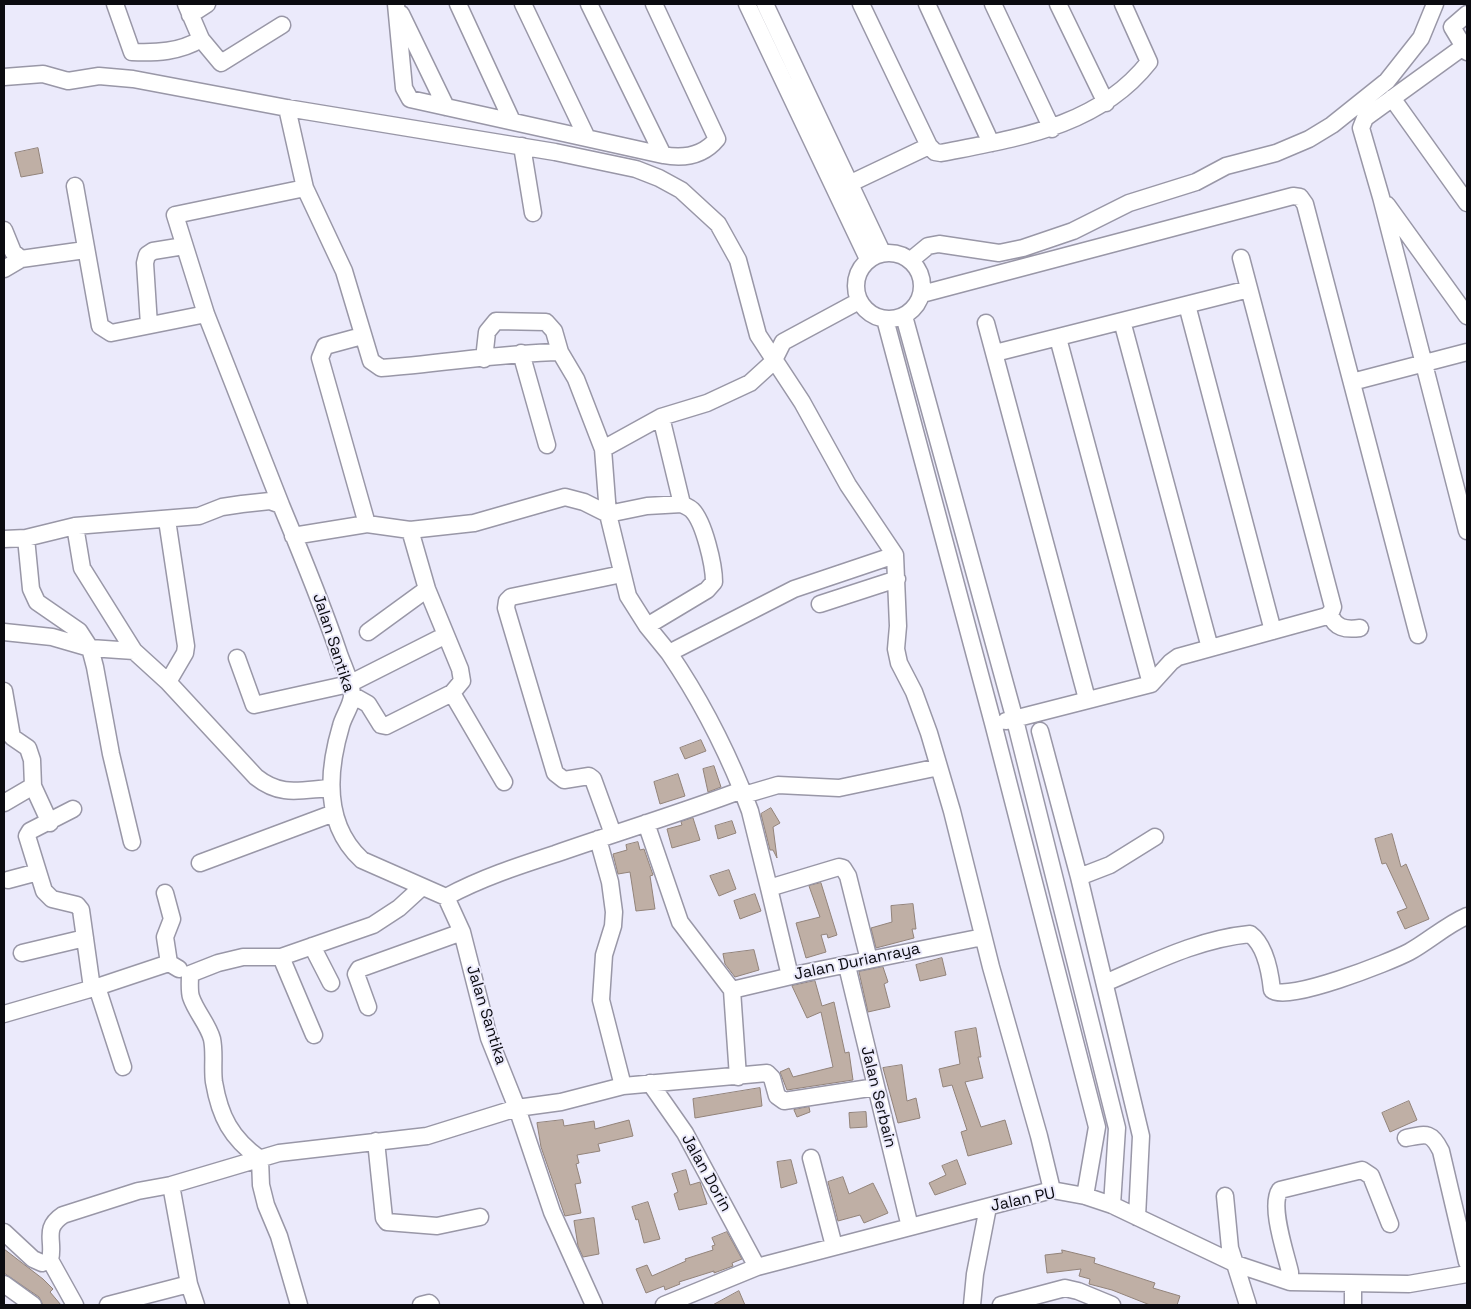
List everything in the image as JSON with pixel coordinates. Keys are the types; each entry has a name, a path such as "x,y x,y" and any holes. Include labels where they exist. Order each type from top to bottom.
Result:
{"street":[{"path":"115,4 132,52 159,54 194,44 201,39"},
{"path":"207,4 188,9 201,39 221,63 282,25"},
{"path":"446,106 396,4 406,95 410,98 677,158 701,153 717,139 654,4"},
{"path":"458,4 512,121"},
{"path":"523,4 587,138"},
{"path":"589,4 663,155"},
{"path":"747,4 875,256"},
{"path":"765,4 851,183 875,256"},
{"path":"861,4 929,146 935,152 941,154 1052,129 1106,103 1149,62 1123,4"},
{"path":"927,4 991,143"},
{"path":"993,4 1052,129"},
{"path":"1058,4 1106,103"},
{"path":"911,260 928,246 939,244 999,253 1023,248 1073,231 1129,203 1196,182 1226,166 1276,153 1309,139 1332,125 1387,81 1421,38 1433,5"},
{"path":"1467,14 1452,27 1465,49 1365,118 1361,128 1381,197 1467,530"},
{"path":"4,77 43,74 68,81 99,76 133,79 287,108 522,146 636,169 682,190 718,224 729,240 738,260 758,335 773,362 802,402 848,485 895,554 897,579 896,649 899,663 914,692 939,767 1052,1190"},
{"path":"1392,98 1467,203"},
{"path":"287,108 305,188 344,271 371,361 381,368 484,359 521,353 560,352"},
{"path":"522,146 533,213"},
{"path":"851,183 929,146"},
{"path":"75,186 100,326 111,333 206,314"},
{"name":"Jalan Santika","path":"305,188 175,215 206,314 293,536 322,603 351,690 336,743 330,788 334,813 342,836 352,851 362,860 446,897 462,932 489,1038 517,1108 552,1212 594,1305"},
{"path":"922,294 1297,197 1305,204 1418,636"},
{"path":"1381,197 1467,316"},
{"path":"4,230 13,252 21,259"},
{"path":"149,325 145,263 147,255 153,251 184,246"},
{"path":"4,269 21,259 85,250"},
{"path":"898,253 911,260 921,276 922,294 915,307 904,316 886,319 870,313 859,301 855,286 859,271 875,256 898,253"},
{"path":"1240,258 1333,607 1330,614 1333,622 1344,629 1360,628"},
{"path":"995,353 1249,289"},
{"path":"604,449 661,417 707,403 750,383 773,362 783,342 859,301"},
{"path":"1188,305 1273,631"},
{"path":"904,316 1014,720 1117,1128 1112,1205"},
{"path":"886,319 1097,1127 1085,1196"},
{"path":"484,359 487,332 496,321 546,322 554,331 560,352 576,379 604,449 608,514 628,596 647,626 694,688 721,738 743,792 790,976"},
{"path":"1122,321 1210,648"},
{"path":"986,323 1087,699"},
{"path":"362,336 325,346 320,358 367,524"},
{"path":"1058,338 1151,684"},
{"path":"1352,382 1467,352"},
{"path":"521,353 547,445"},
{"path":"661,417 682,504"},
{"path":"293,536 367,524 410,530 474,523 565,497 584,502 608,514 647,506 682,504 691,508 698,518 714,570 714,582 707,590 647,626"},
{"path":"4,539 26,538 75,526 199,516 222,507 270,500 281,505"},
{"path":"167,520 186,646 185,653 168,682"},
{"path":"75,526 82,568 134,651 168,682 256,777 270,787 287,791 330,788"},
{"path":"351,690 368,704 381,725 386,726 452,693 462,681 460,669 427,589 410,530"},
{"path":"26,538 31,589 37,602 79,631 90,648 96,667 111,754 132,842"},
{"path":"669,653 794,589 895,554"},
{"path":"622,574 511,596 506,601 506,608 556,773 564,780 589,776 593,778 605,837 614,912 613,926 604,955 601,1000 623,1086"},
{"path":"820,604 897,579"},
{"path":"368,632 427,589"},
{"path":"993,723 1014,720 1087,699 1151,684 1174,659 1330,614"},
{"path":"4,632 52,637 90,648 134,651"},
{"path":"237,658 254,705 351,690 446,634"},
{"path":"4,691 12,737 28,748 32,760 33,786 50,823"},
{"path":"452,693 504,782"},
{"path":"1040,732 1079,877 1141,1136 1137,1217"},
{"path":"446,897 479,880 743,792 778,784 839,788 939,767"},
{"path":"4,803 33,786"},
{"path":"73,809 50,823 30,831 27,836 44,891 52,899 77,905 82,918 95,988 123,1067"},
{"path":"200,862 334,813"},
{"path":"646,823 680,922 732,990 738,1077"},
{"path":"1079,877 1110,865 1155,837"},
{"path":"769,888 826,870 842,868 851,887 868,960"},
{"path":"8,880 38,872"},
{"path":"4,1014 95,988 169,964 190,974 218,963 243,957 281,958 372,925 399,908 422,887"},
{"path":"166,894 172,920 165,937 169,964"},
{"path":"1105,983 1172,953 1234,935 1250,934 1257,939 1270,972 1272,990 1279,994 1286,994 1326,984 1393,960 1429,941 1457,920 1467,916"},
{"path":"368,1007 356,974 359,969 462,932"},
{"name":"Jalan Durianraya","path":"732,990 790,976 983,937"},
{"path":"22,953 85,938"},
{"path":"312,946 331,983"},
{"path":"281,958 314,1035"},
{"name":"Jalan Serbain","path":"847,966 910,1227"},
{"path":"190,974 192,1000 208,1028 212,1042 214,1081 222,1110 230,1130 240,1144 260,1159 266,1205 280,1236 299,1305"},
{"path":"74,1305 50,1260 52,1252 49,1235 54,1221 62,1215 138,1191 172,1185 278,1154 427,1136 517,1108 561,1102 623,1086 766,1073 770,1074 777,1096 784,1100 876,1087"},
{"name":"Jalan Dorin","path":"650,1083 685,1132 757,1267"},
{"path":"1406,1138 1425,1134 1432,1136 1441,1152 1467,1262"},
{"path":"376,1141 384,1218 388,1222 437,1226 480,1217"},
{"path":"811,1158 834,1246"},
{"path":"1290,1282 1290,1272 1276,1206 1277,1194 1280,1190 1362,1170 1371,1176 1390,1224"},
{"path":"172,1185 189,1284 196,1305"},
{"name":"Jalan PU","path":"664,1305 757,1267 1052,1190 1085,1196 1112,1205 1236,1264 1290,1282 1409,1284 1467,1274"},
{"path":"1225,1196 1230,1248 1248,1305"},
{"path":"972,1305 975,1274 988,1207"},
{"path":"4,1232 33,1259 42,1263 50,1260"},
{"path":"4,1284 33,1305"},
{"path":"108,1305 189,1284"},
{"path":"1353,1284 1353,1305"},
{"path":"1005,1304 1052,1290 1066,1288 1080,1298 1112,1305"},
{"path":"421,1305 429,1303 431,1305"}],"building":[{"path":"38,148 43,173 21,177 15,153"},
{"path":"701,740 706,751 685,759 680,748"},
{"path":"714,766 721,787 708,792 703,769"},
{"path":"678,774 685,796 660,804 654,782"},
{"path":"771,808 780,823 773,827 777,858 773,850 770,850 761,814"},
{"path":"693,818 700,840 672,848 667,829 682,825 681,822"},
{"path":"732,821 736,833 718,839 715,826"},
{"path":"1392,834 1401,867 1406,864 1429,919 1405,929 1397,912 1407,908 1386,863 1382,864 1375,839"},
{"path":"638,842 640,850 644,849 653,875 650,876 655,909 636,911 630,872 618,874 613,854 627,850 626,845"},
{"path":"729,870 736,889 719,896 710,876"},
{"path":"821,883 837,935 828,938 827,934 821,935 826,952 806,958 796,923 820,917 809,886"},
{"path":"755,894 761,911 740,919 734,901"},
{"path":"913,904 916,929 912,929 914,938 876,948 871,928 892,922 891,906"},
{"path":"754,950 759,970 735,977 725,964 723,954"},
{"path":"942,958 946,975 920,981 916,965"},
{"path":"883,967 888,982 884,984 890,1007 868,1012 859,972"},
{"path":"815,981 822,1006 834,1002 845,1053 849,1052 853,1080 787,1090 780,1072 789,1068 793,1077 833,1067 821,1012 807,1018 792,986"},
{"path":"976,1028 981,1057 978,1057 983,1078 965,1082 981,1127 1005,1120 1012,1144 968,1156 961,1132 967,1130 952,1085 943,1087 939,1069 960,1064 955,1032"},
{"path":"902,1065 907,1101 916,1098 920,1118 898,1123 883,1068"},
{"path":"760,1088 762,1106 695,1118 693,1099"},
{"path":"1409,1101 1417,1120 1390,1132 1382,1113"},
{"path":"809,1107 810,1112 797,1117 794,1110"},
{"path":"866,1112 867,1127 850,1128 849,1113"},
{"path":"563,1120 564,1126 594,1121 595,1129 629,1120 633,1136 598,1144 600,1151 577,1155 579,1163 576,1164 581,1183 575,1184 581,1213 565,1216 541,1147 537,1123"},
{"path":"791,1160 797,1183 781,1188 777,1162"},
{"path":"957,1160 966,1184 935,1195 929,1183 946,1175 942,1166"},
{"path":"686,1170 690,1185 700,1182 707,1204 679,1210 674,1194 678,1192 672,1174"},
{"path":"843,1177 849,1194 873,1183 888,1213 864,1223 860,1215 838,1221 828,1182"},
{"path":"648,1202 660,1239 644,1243 638,1219 636,1220 632,1207"},
{"path":"594,1218 599,1254 583,1257 578,1246 574,1221"},
{"path":"727,1232 742,1259 732,1263 733,1266 679,1282 680,1284 665,1290 664,1286 646,1293 636,1269 647,1265 652,1276 686,1261 685,1259 713,1250 712,1246 715,1245 712,1238"},
{"path":"4,1249 43,1279 53,1289 50,1292 61,1305 43,1305 39,1297 4,1273"},
{"path":"1062,1250 1095,1258 1094,1263 1155,1283 1153,1288 1180,1296 1177,1305 1150,1305 1112,1290 1089,1284 1090,1279 1079,1276 1081,1269 1047,1273 1045,1255 1062,1253"},
{"path":"739,1291 745,1305 713,1305"}]}
